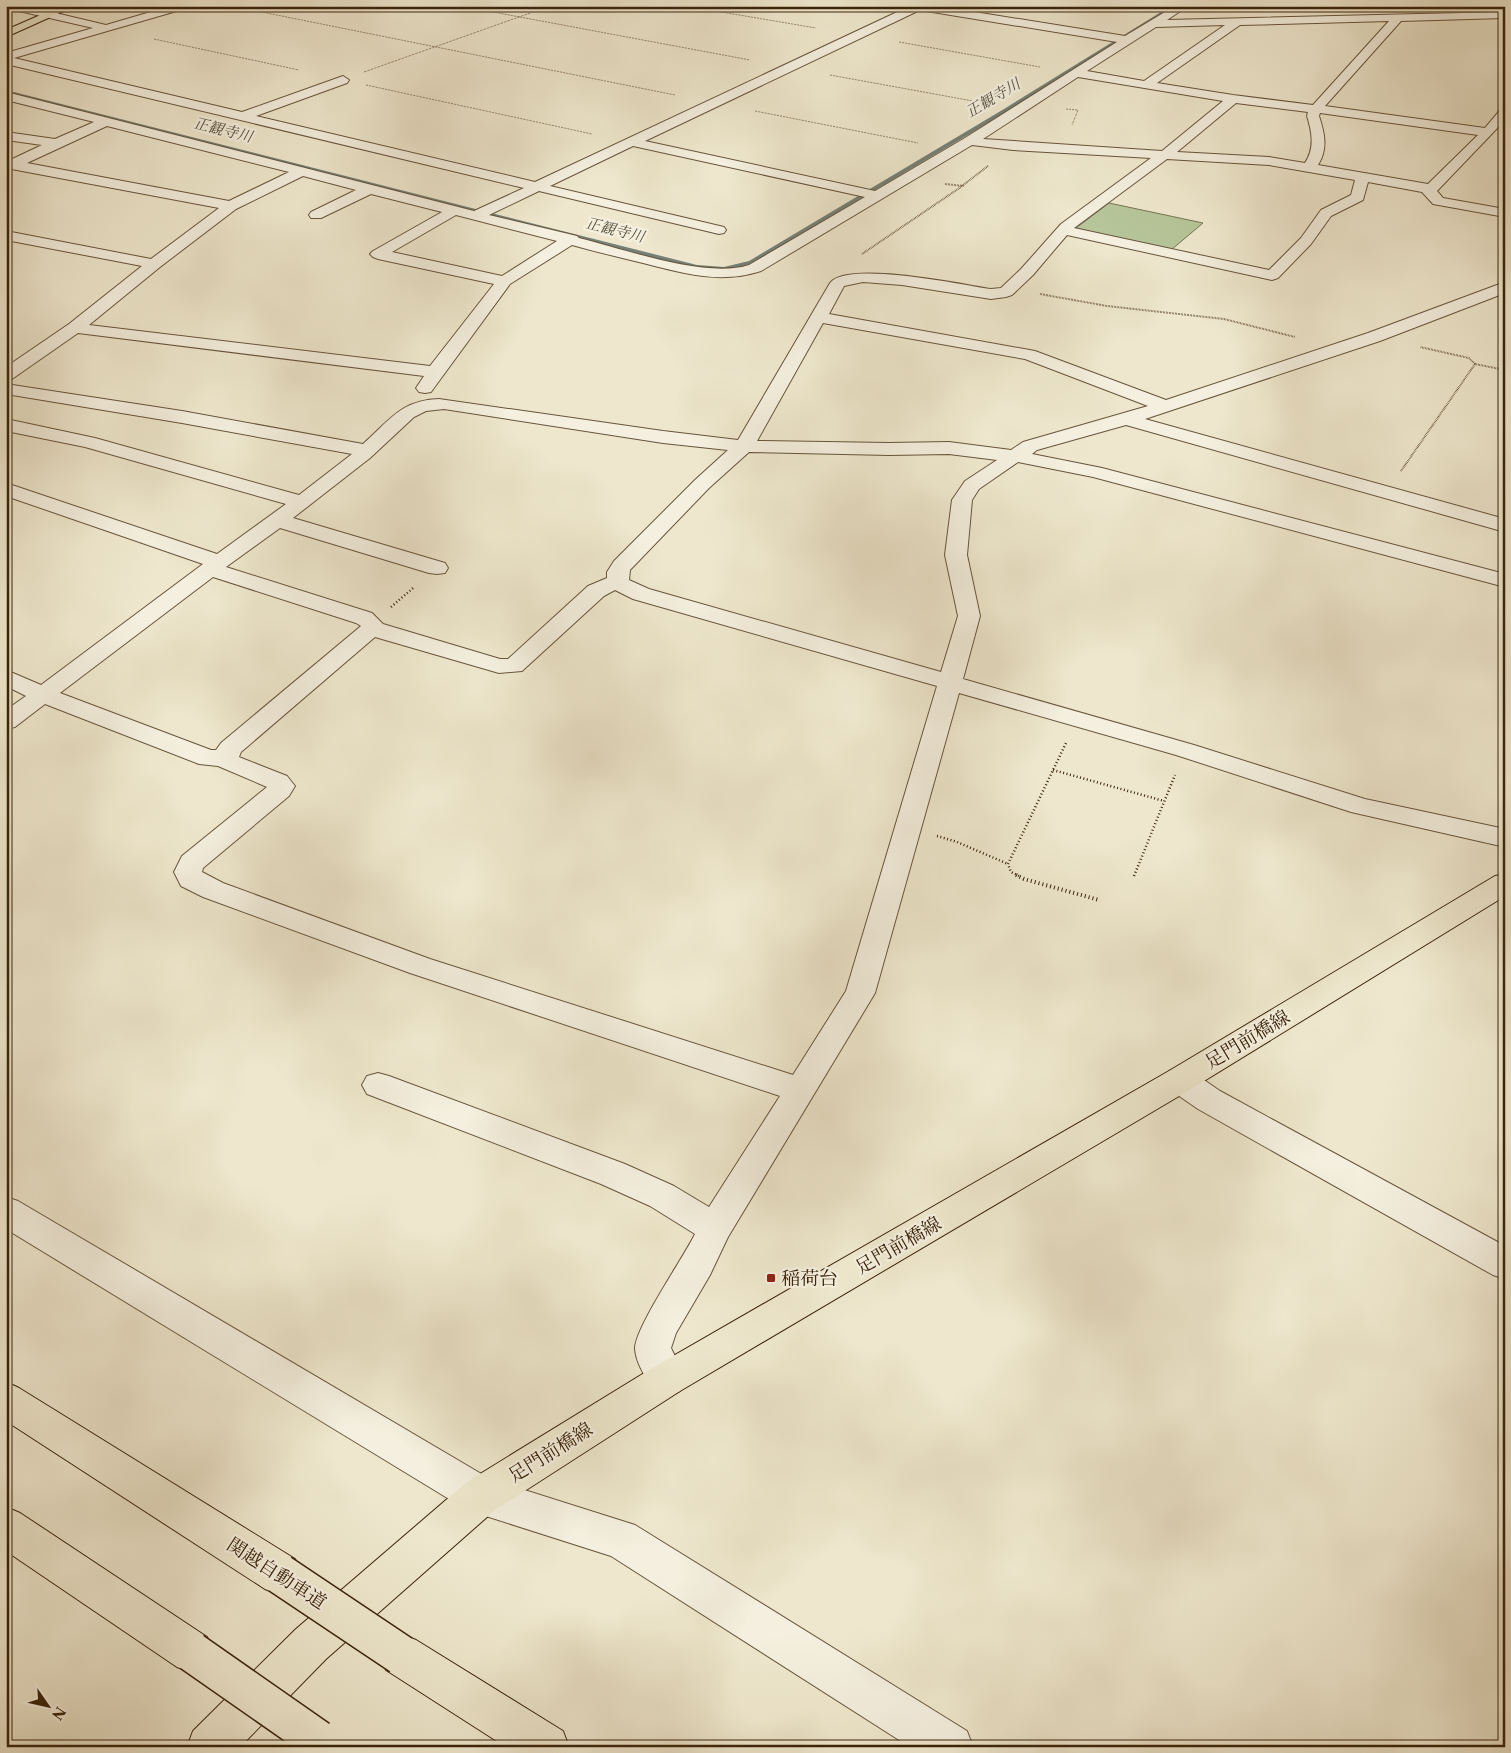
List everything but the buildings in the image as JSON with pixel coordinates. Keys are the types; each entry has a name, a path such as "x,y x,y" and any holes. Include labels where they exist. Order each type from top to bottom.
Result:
{"main road":[{"path":"6,34 70,6"},
{"name":"足門前橋線","path":"209,1747 311,1644 481,1496 667,1379 1180,1080 1505,883"},
{"name":"関越自動車道","path":"6,1400 280,1574 546,1747"},
{"path":"6,1527 324,1743"}],"street":[{"path":"10,6 106,28"},
{"path":"6,59 183,6"},
{"path":"477,215 917,6 1127,40"},
{"path":"6,96 691,270 713,274 744,272 755,268 970,141 1183,6"},
{"path":"1153,24 1505,15"},
{"path":"1449,17 1505,25"},
{"path":"1308,169 1316,160 1320,146 1313,116 1316,109 1398,18"},
{"path":"1146,85 1237,22"},
{"path":"6,59 720,230"},
{"path":"1076,73 1233,99 1488,132"},
{"path":"225,123 343,80"},
{"path":"1233,99 1167,153 1063,230 1027,272 1010,288 999,294 902,280 863,277 842,280 744,446 702,484 622,566 618,572 618,581 624,587 641,594 1185,750 1360,806 1505,838"},
{"path":"1430,190 1488,132 1505,112"},
{"path":"10,165 107,121"},
{"path":"179,139 198,133"},
{"path":"6,136 59,144"},
{"path":"970,141 1013,146 1167,153 1269,161 1430,190"},
{"path":"632,142 875,196"},
{"path":"10,165 231,206"},
{"path":"6,376 75,328 154,264 231,206 303,171"},
{"path":"1063,230 1272,275 1306,241 1326,213 1358,197 1362,178"},
{"path":"316,215 371,188"},
{"path":"1430,190 1438,201 1505,213"},
{"path":"455,210 378,254 504,281"},
{"path":"6,235 154,264"},
{"path":"420,406 418,402 420,397 435,372 504,281 572,239"},
{"path":"667,1379 657,1362 654,1348 660,1327 698,1264 715,1228 860,993 969,616 956,555 962,500 972,485 1030,446 1126,419 1374,337 1505,288"},
{"path":"819,317 1029,355 1166,406"},
{"path":"75,328 435,372"},
{"path":"6,376 116,399"},
{"path":"6,390 182,418 367,451"},
{"path":"6,722 301,502 367,451 406,413 420,406 444,404 663,437 744,446 889,449 949,448 1015,456 1095,472 1505,581"},
{"path":"1126,419 1505,526"},
{"path":"6,425 88,442 301,502"},
{"path":"6,489 214,566 364,618 371,623 374,629 499,666 514,666 596,591 618,581"},
{"path":"277,520 437,568"},
{"path":"224,758 230,748 374,629"},
{"path":"6,677 43,694 208,758 224,758 230,763 278,782 282,786 280,790 192,863 188,872 191,879 222,894 420,966 800,1090"},
{"path":"1180,1080 1218,1104 1505,1264"},
{"path":"378,1085 613,1174 662,1196 715,1228"},
{"path":"6,1211 481,1496 621,1538 951,1747"}],"path":[{"path":"232,6 952,150"},
{"path":"461,6 790,67 1023,106 1078,110 1073,124 1052,138 1045,148"},
{"path":"343,80 550,6"},
{"path":"106,28 632,142"},
{"path":"842,280 854,261 887,235 964,186 1013,146"},
{"path":"1010,288 1107,306 1224,319 1339,348"},
{"path":"1374,337 1469,358 1475,364 1505,370"},
{"path":"1387,492 1475,364"},
{"path":"374,629 377,619 437,568"},
{"path":"1077,720 1008,864 1010,872 1024,879 1099,900"},
{"path":"1134,876 1185,750"},
{"path":"1053,770 1164,801"},
{"path":"908,830 957,842 1008,864"}],"green space":[{"path":"1109,203 1203,223 1171,250 1078,231 1076,228"}],"waterway":[{"name":"正観寺川","path":"1182,12 1421,6"},
{"name":"正観寺川","path":"6,91 697,267 724,269 751,262 1006,110 1163,13"}],"place":[{"name":"稲荷台","path":"771,1278"}]}
